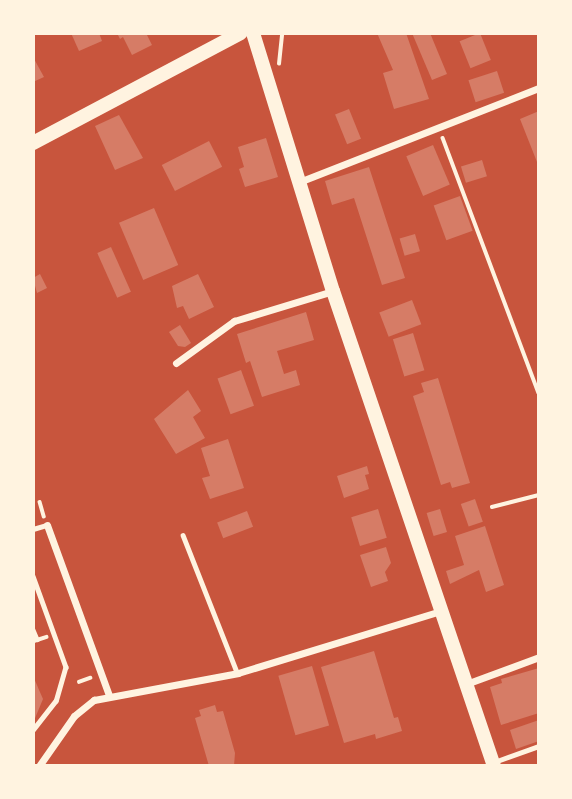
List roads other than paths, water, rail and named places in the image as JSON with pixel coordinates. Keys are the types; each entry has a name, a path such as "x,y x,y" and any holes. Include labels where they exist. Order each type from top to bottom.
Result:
{"main road":[{"path":"33,143 241,33"},
{"path":"253,33 333,291 493,764"}],"street":[{"path":"299,182 539,88"},
{"path":"176,363 233,321 333,291"},
{"path":"47,524 109,695"},
{"path":"39,766 80,709 94,700 109,695 238,673 441,611"},
{"path":"466,684 539,657"}],"lane":[{"path":"33,530 47,524"},
{"path":"183,535 238,673"},
{"path":"33,576 66,667 56,701 33,730"},
{"path":"493,764 539,746"}]}
